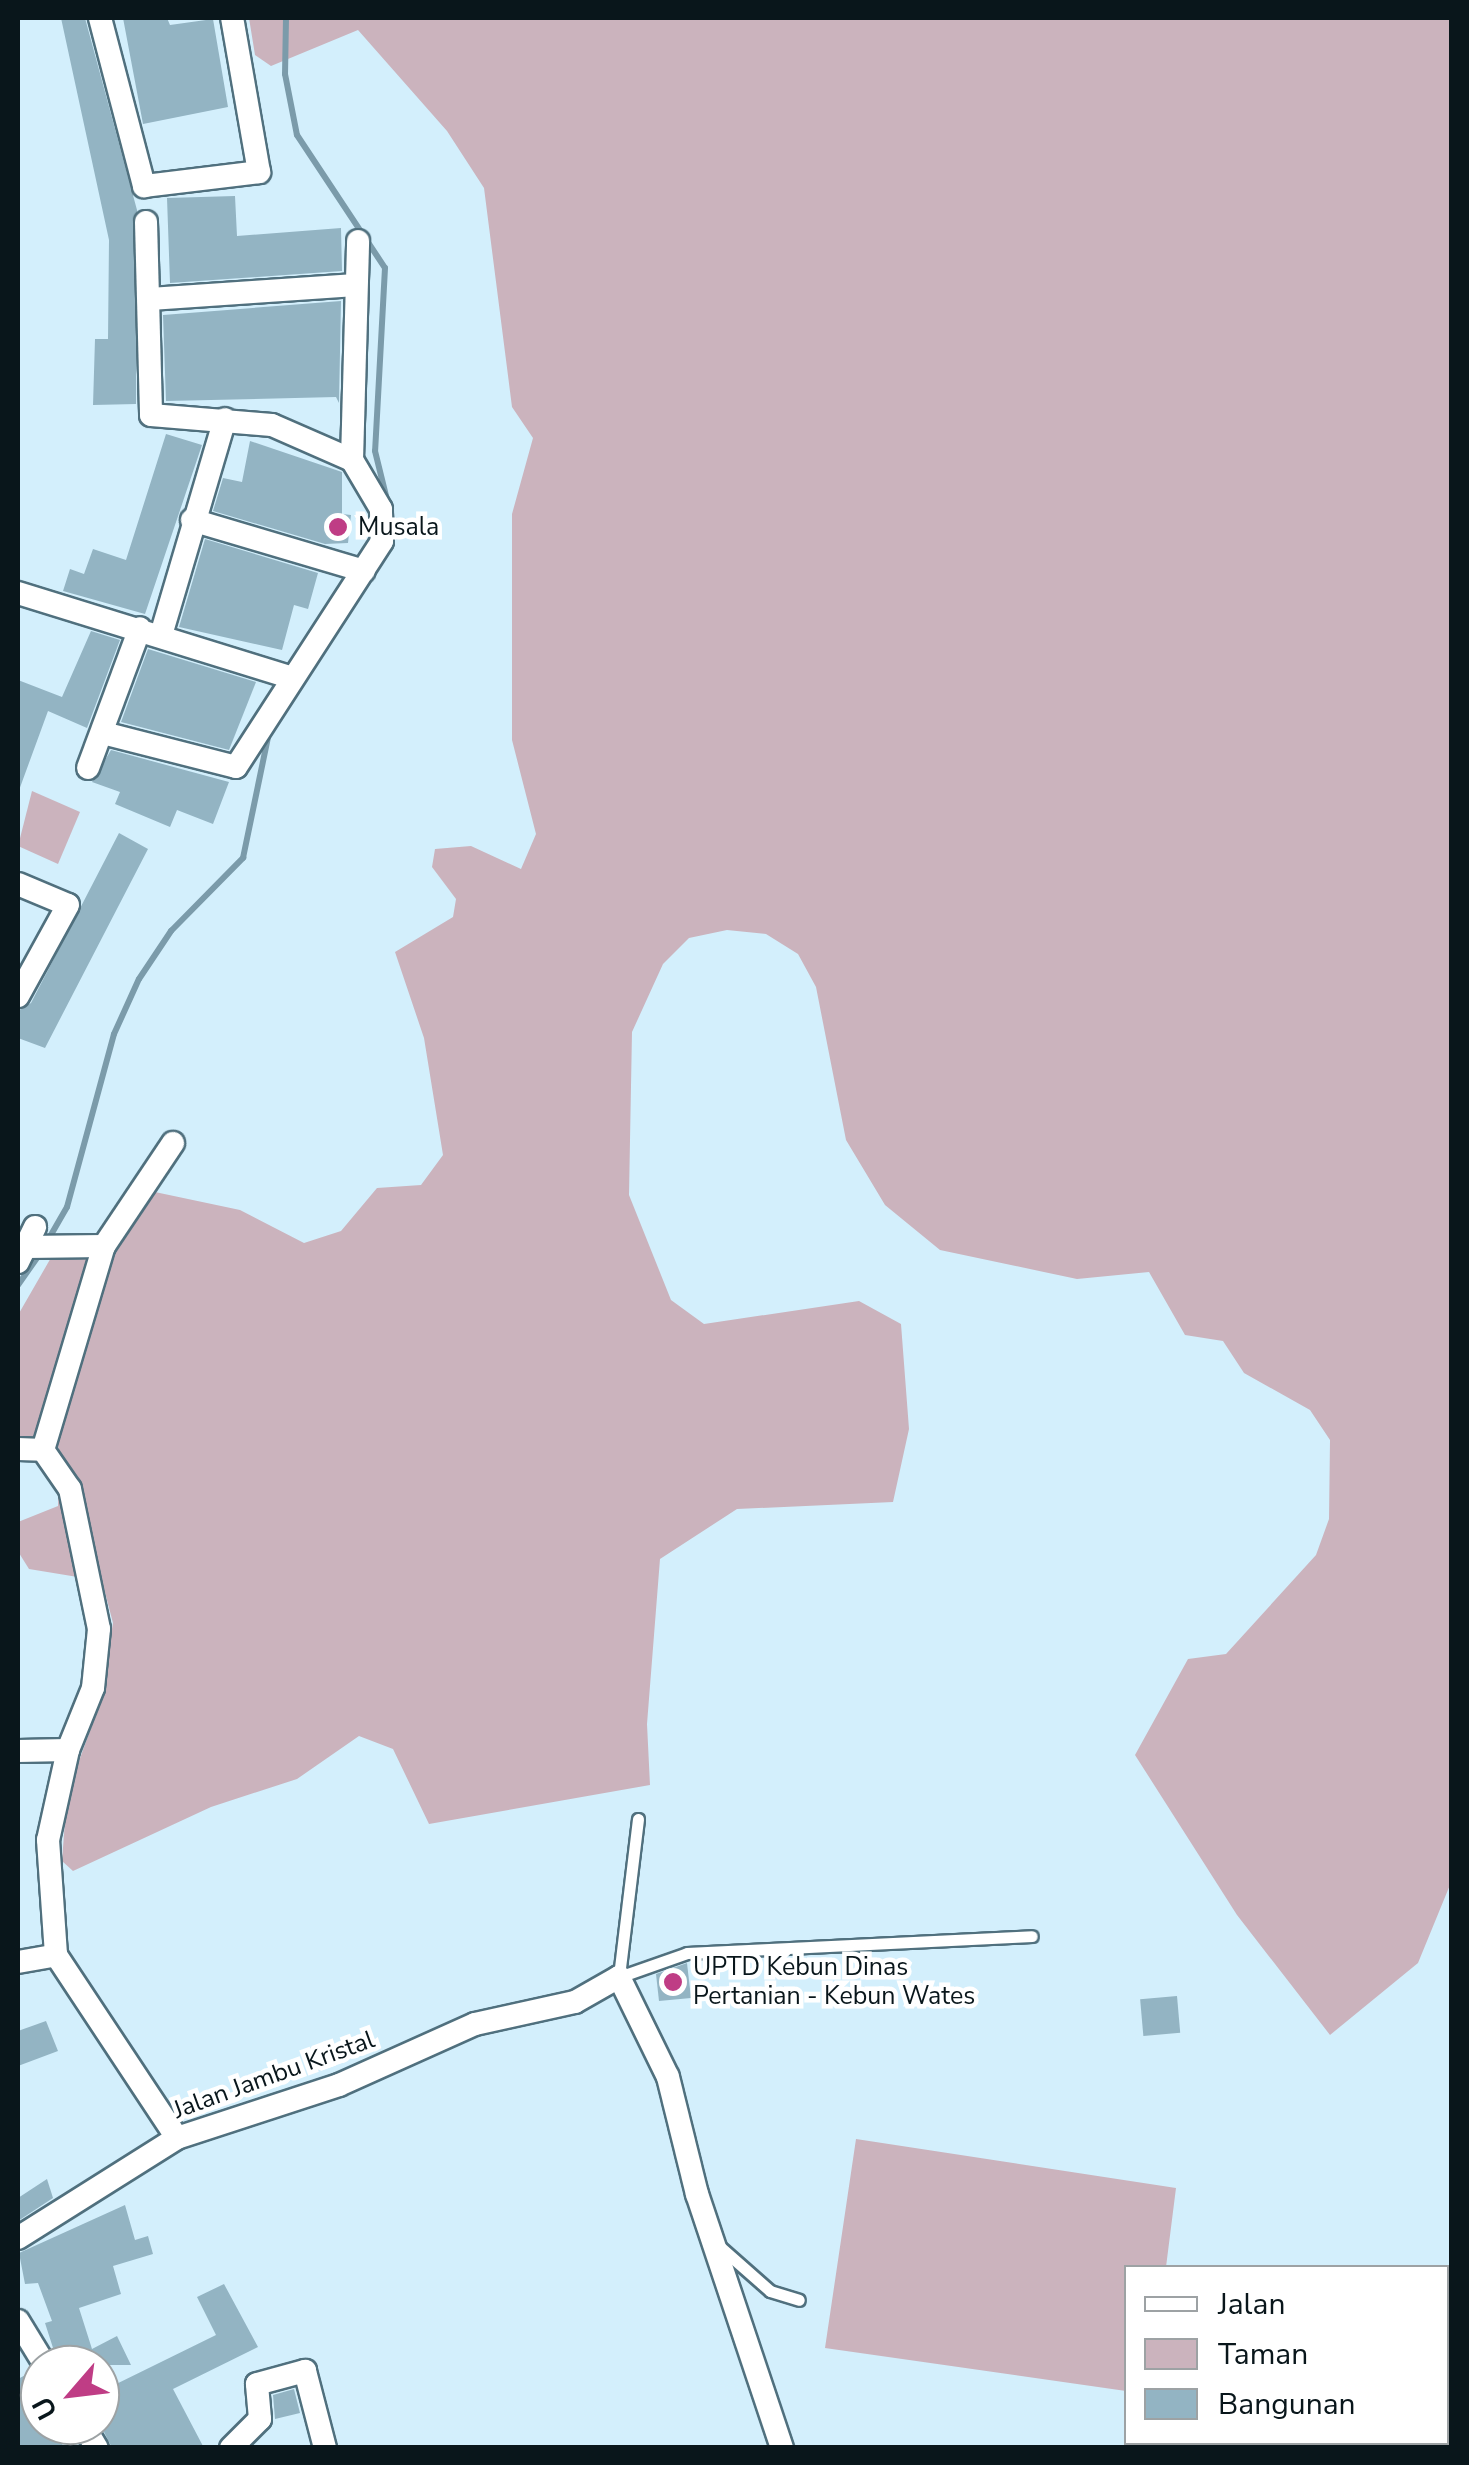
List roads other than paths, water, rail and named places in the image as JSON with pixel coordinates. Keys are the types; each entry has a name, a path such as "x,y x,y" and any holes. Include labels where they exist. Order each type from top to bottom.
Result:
{"street":[{"path":"100,18 144,186 259,172 232,18"},
{"path":"146,222 150,298 147,409 272,425 352,460"},
{"path":"103,733 230,770 364,571 384,528 352,460 358,241"},
{"path":"150,298 356,284"},
{"path":"88,768 150,632 225,419"},
{"path":"192,520 364,571"},
{"path":"18,593 290,677"},
{"path":"18,884 68,905 18,996"},
{"path":"44,1450 104,1246 173,1143"},
{"path":"33,1246 104,1246"},
{"path":"18,1449 44,1450"},
{"path":"44,1450 70,1489 98,1629 93,1688 68,1750 48,1840 56,1955 177,2138"},
{"path":"18,1752 68,1750"},
{"path":"18,1962 56,1955"},
{"path":"620,1977 668,2077 712,2240 782,2448"},
{"name":"Jalan Jambu Kristal","path":"18,2238 177,2138 339,2085 475,2024 575,2002 620,1977"},
{"path":"18,2321 33,2345"},
{"path":"231,2448 260,2419 257,2384 305,2371 325,2448"}],"lane":[{"path":"638,1820 620,1977 687,1954 1032,1936"},
{"path":"712,2240 770,2290 799,2300"}],"waterway":[{"path":"286,18 285,74 297,135 385,268 375,451 387,500"},
{"path":"48,1240 67,1207 114,1034 139,979 171,931 243,858 269,732"},
{"path":"18,1285 39,1255"}],"place":[{"name":"Musala","path":"338,527"},
{"name":"UPTD Kebun Dinas Pertanian - Kebun Wates","path":"673,1982"}]}
